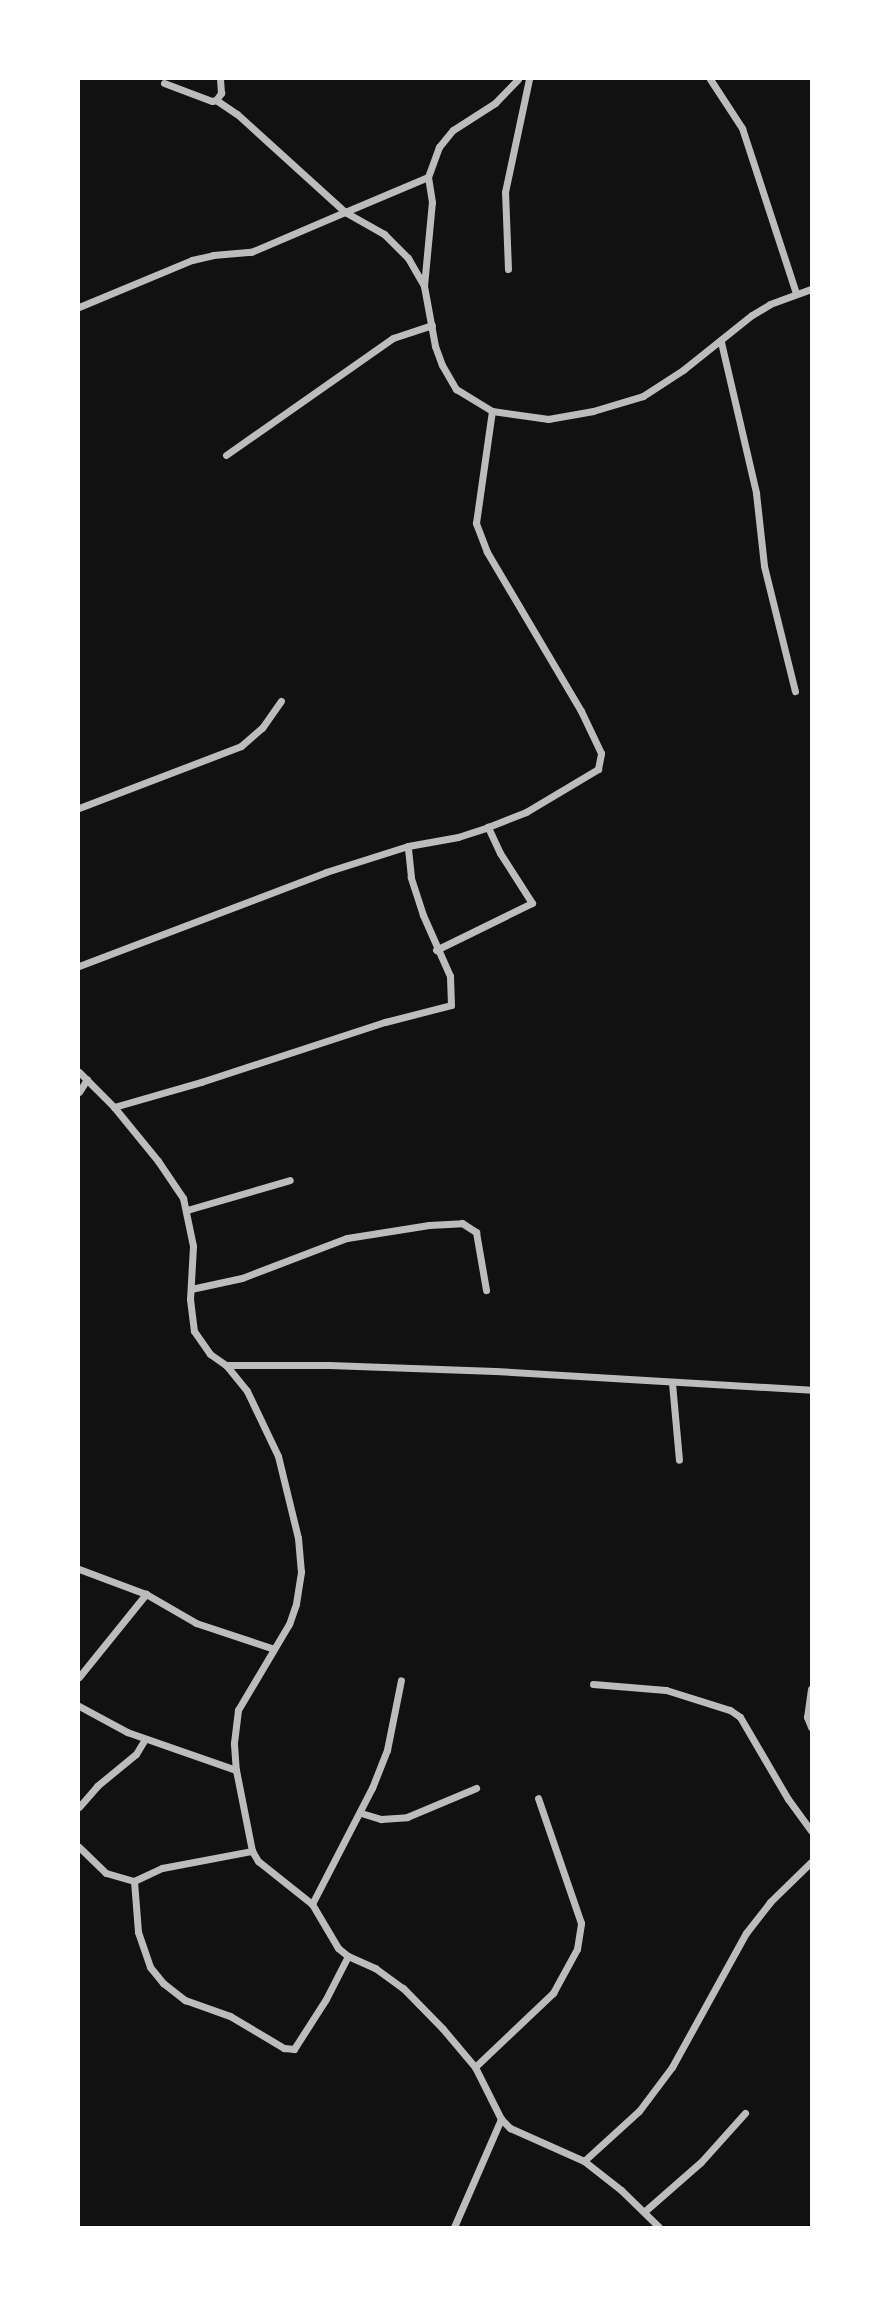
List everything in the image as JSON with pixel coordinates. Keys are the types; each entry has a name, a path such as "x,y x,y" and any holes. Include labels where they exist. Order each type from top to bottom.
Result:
{"street":[{"path":"216,100 221,93 220,79"},
{"path":"518,79 495,103 453,130 439,147 428,177 432,202 424,286 442,365 456,389 492,411 548,419 612,405 643,396 668,381 761,310 796,293 811,289"},
{"path":"508,269 505,192 529,79"},
{"path":"710,79 742,128 796,293"},
{"path":"164,83 197,98 216,100 237,114 345,212 384,234 408,258 424,286"},
{"path":"79,307 192,260 251,252 428,177"},
{"path":"226,455 393,338 432,325"},
{"path":"720,342 756,493 758,534 764,566 795,691"},
{"path":"79,966 326,872 408,846 458,837 488,827 526,812 598,769 601,753 556,666 487,552 476,523 492,411"},
{"path":"79,808 241,746 262,728 281,701"},
{"path":"436,950 532,903 510,870 488,827"},
{"path":"114,1107 201,1082 385,1022 451,1005 450,976 436,950 411,877 408,846"},
{"path":"79,1072 114,1107 175,1183 187,1210 193,1246 191,1289 194,1331 210,1354 226,1365 247,1391 278,1456 298,1538 301,1572 296,1604 274,1649 238,1710 234,1744 236,1770 252,1851 258,1861 312,1904 329,1935 348,1956 375,1968 403,1988 475,2067 501,2119 510,2128 584,2161 645,2211 659,2227"},
{"path":"79,1092 87,1079"},
{"path":"187,1210 290,1180"},
{"path":"191,1289 242,1278 347,1238 429,1225 462,1223 476,1232 486,1290"},
{"path":"226,1365 398,1367 811,1390"},
{"path":"672,1383 679,1460"},
{"path":"79,1569 146,1594 196,1623 274,1649"},
{"path":"79,1677 146,1594"},
{"path":"312,1904 361,1813 387,1749 401,1680"},
{"path":"593,1684 676,1691 730,1710 740,1717 788,1799 811,1831"},
{"path":"811,1689 807,1717 811,1727"},
{"path":"79,1706 145,1739 236,1770"},
{"path":"79,1807 97,1786 136,1754 145,1739"},
{"path":"361,1813 381,1819 407,1817 476,1788"},
{"path":"475,2067 553,1993 577,1949 581,1923 538,1798"},
{"path":"79,1847 106,1873 134,1881 162,1868 252,1851"},
{"path":"584,2161 639,2111 672,2067 747,1933 770,1902 811,1862"},
{"path":"134,1881 138,1932 150,1967 163,1983 185,2000 230,2016 284,2048 295,2049 326,1999 348,1956"},
{"path":"645,2211 701,2162 745,2113"},
{"path":"454,2227 501,2119"}]}
